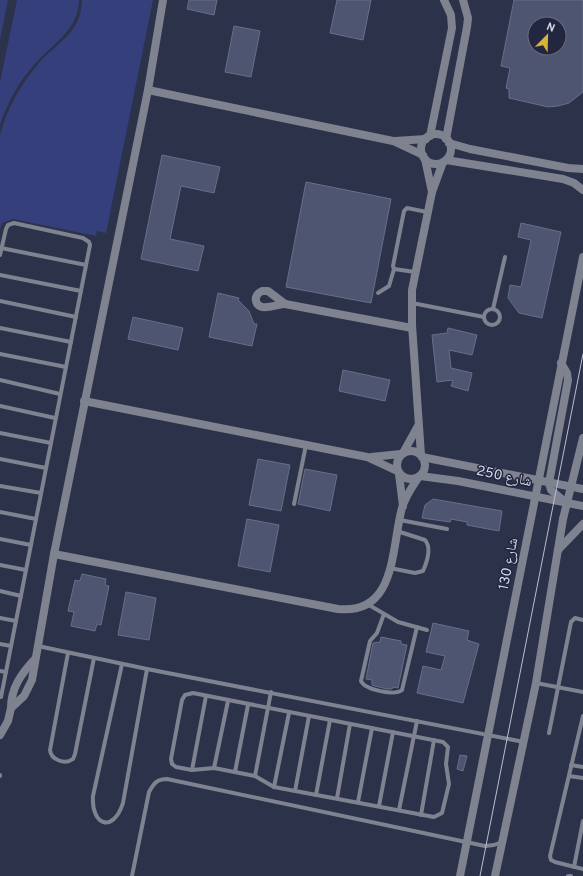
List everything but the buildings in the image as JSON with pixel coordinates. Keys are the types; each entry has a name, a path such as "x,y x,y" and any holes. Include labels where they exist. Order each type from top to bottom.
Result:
{"street":[{"path":"11,708 24,696 32,680 54,554 84,401 148,90 163,0"},
{"path":"432,192 422,145 428,137 452,28 451,14 444,0"},
{"path":"54,554 338,609 354,610 369,605 382,592 390,568 403,506 425,468 418,425 412,328 412,303 415,272 432,192 444,161 450,154 448,141 468,18 463,0"},
{"path":"148,90 392,141 424,157 434,164 444,161 563,179 574,183 583,190"},
{"path":"392,141 438,135 448,141 470,149 568,168 583,169"},
{"name":"شارع 130","path":"460,876 583,257"},
{"path":"285,304 412,328"},
{"path":"561,363 568,380 549,482 551,490 567,503"},
{"path":"84,401 367,457 398,472 406,479 419,477"},
{"path":"403,506 396,462 418,425"},
{"path":"495,876 536,683 557,551 583,438"},
{"path":"367,457 402,454 412,451 422,456"},
{"name":"شارع 250","path":"422,456 583,489"},
{"name":"شارع 250","path":"419,477 444,478 583,506"},
{"path":"557,551 583,524"},
{"path":"0,735 8,721 11,708 11,699 22,674 35,659"}],"lane":[{"path":"378,293 389,286 394,269 392,266 404,210 407,208 427,212"},
{"path":"0,255 8,225 14,223 86,239 90,245 1,697 11,699"},
{"path":"1,248 86,265"},
{"path":"493,309 505,257"},
{"path":"394,269 415,272"},
{"path":"0,275 81,291"},
{"path":"0,301 76,317"},
{"path":"412,303 484,317"},
{"path":"484,317 488,325 498,324 500,315 493,309"},
{"path":"484,317 487,311 493,309"},
{"path":"0,328 71,342"},
{"path":"0,354 66,367"},
{"path":"0,380 60,394"},
{"path":"0,406 56,418"},
{"path":"0,433 51,443"},
{"path":"294,504 306,445"},
{"path":"0,459 46,468"},
{"path":"0,486 41,494"},
{"path":"0,512 36,519"},
{"path":"400,520 447,529"},
{"path":"390,568 415,573 423,571 426,565 429,547 425,540 398,531"},
{"path":"0,539 31,545"},
{"path":"0,565 26,570"},
{"path":"0,591 21,596"},
{"path":"369,605 398,622 427,630"},
{"path":"384,614 377,633 370,641 361,681 366,687 392,693 397,693 402,690 417,627"},
{"path":"0,618 16,621"},
{"path":"549,733 571,622 575,618 583,620"},
{"path":"0,644 11,646"},
{"path":"38,646 122,664 524,742"},
{"path":"68,653 50,750 50,756 54,759 70,761 75,754 94,658"},
{"path":"122,664 93,796 94,813 98,819 105,822 112,822 116,819 123,803 148,669"},
{"path":"0,671 6,672"},
{"path":"536,683 583,692"},
{"path":"255,776 271,692"},
{"path":"193,693 268,708 444,742 448,747 446,764 449,784 444,809 440,815 434,817 421,815 274,787 255,776 214,768 192,770 176,767 172,764 171,759 184,697 193,693"},
{"path":"192,770 206,696"},
{"path":"214,768 228,701"},
{"path":"235,772 248,705"},
{"path":"274,787 289,713"},
{"path":"295,791 309,716"},
{"path":"583,716 551,860 583,869"},
{"path":"316,795 330,720"},
{"path":"399,810 417,721"},
{"path":"337,798 350,724"},
{"path":"358,802 372,728"},
{"path":"379,806 393,732"},
{"path":"421,815 434,740"},
{"path":"571,765 583,767"},
{"path":"569,776 583,778"},
{"path":"132,876 149,792 153,784 160,779 167,779 485,846 502,842"},
{"path":"574,867 583,821"}],"shaded area":[{"path":"0,0 8,0 0,40"},
{"path":"17,0 79,0 74,21 69,29 40,58 22,79 6,109 0,125 0,82"},
{"path":"82,0 153,0 106,233 97,231 96,236 13,219 2,223 0,229 0,135 3,125 15,97 26,79 46,55 73,29 81,12"}],"tram line":[{"path":"480,876 583,354"}]}
